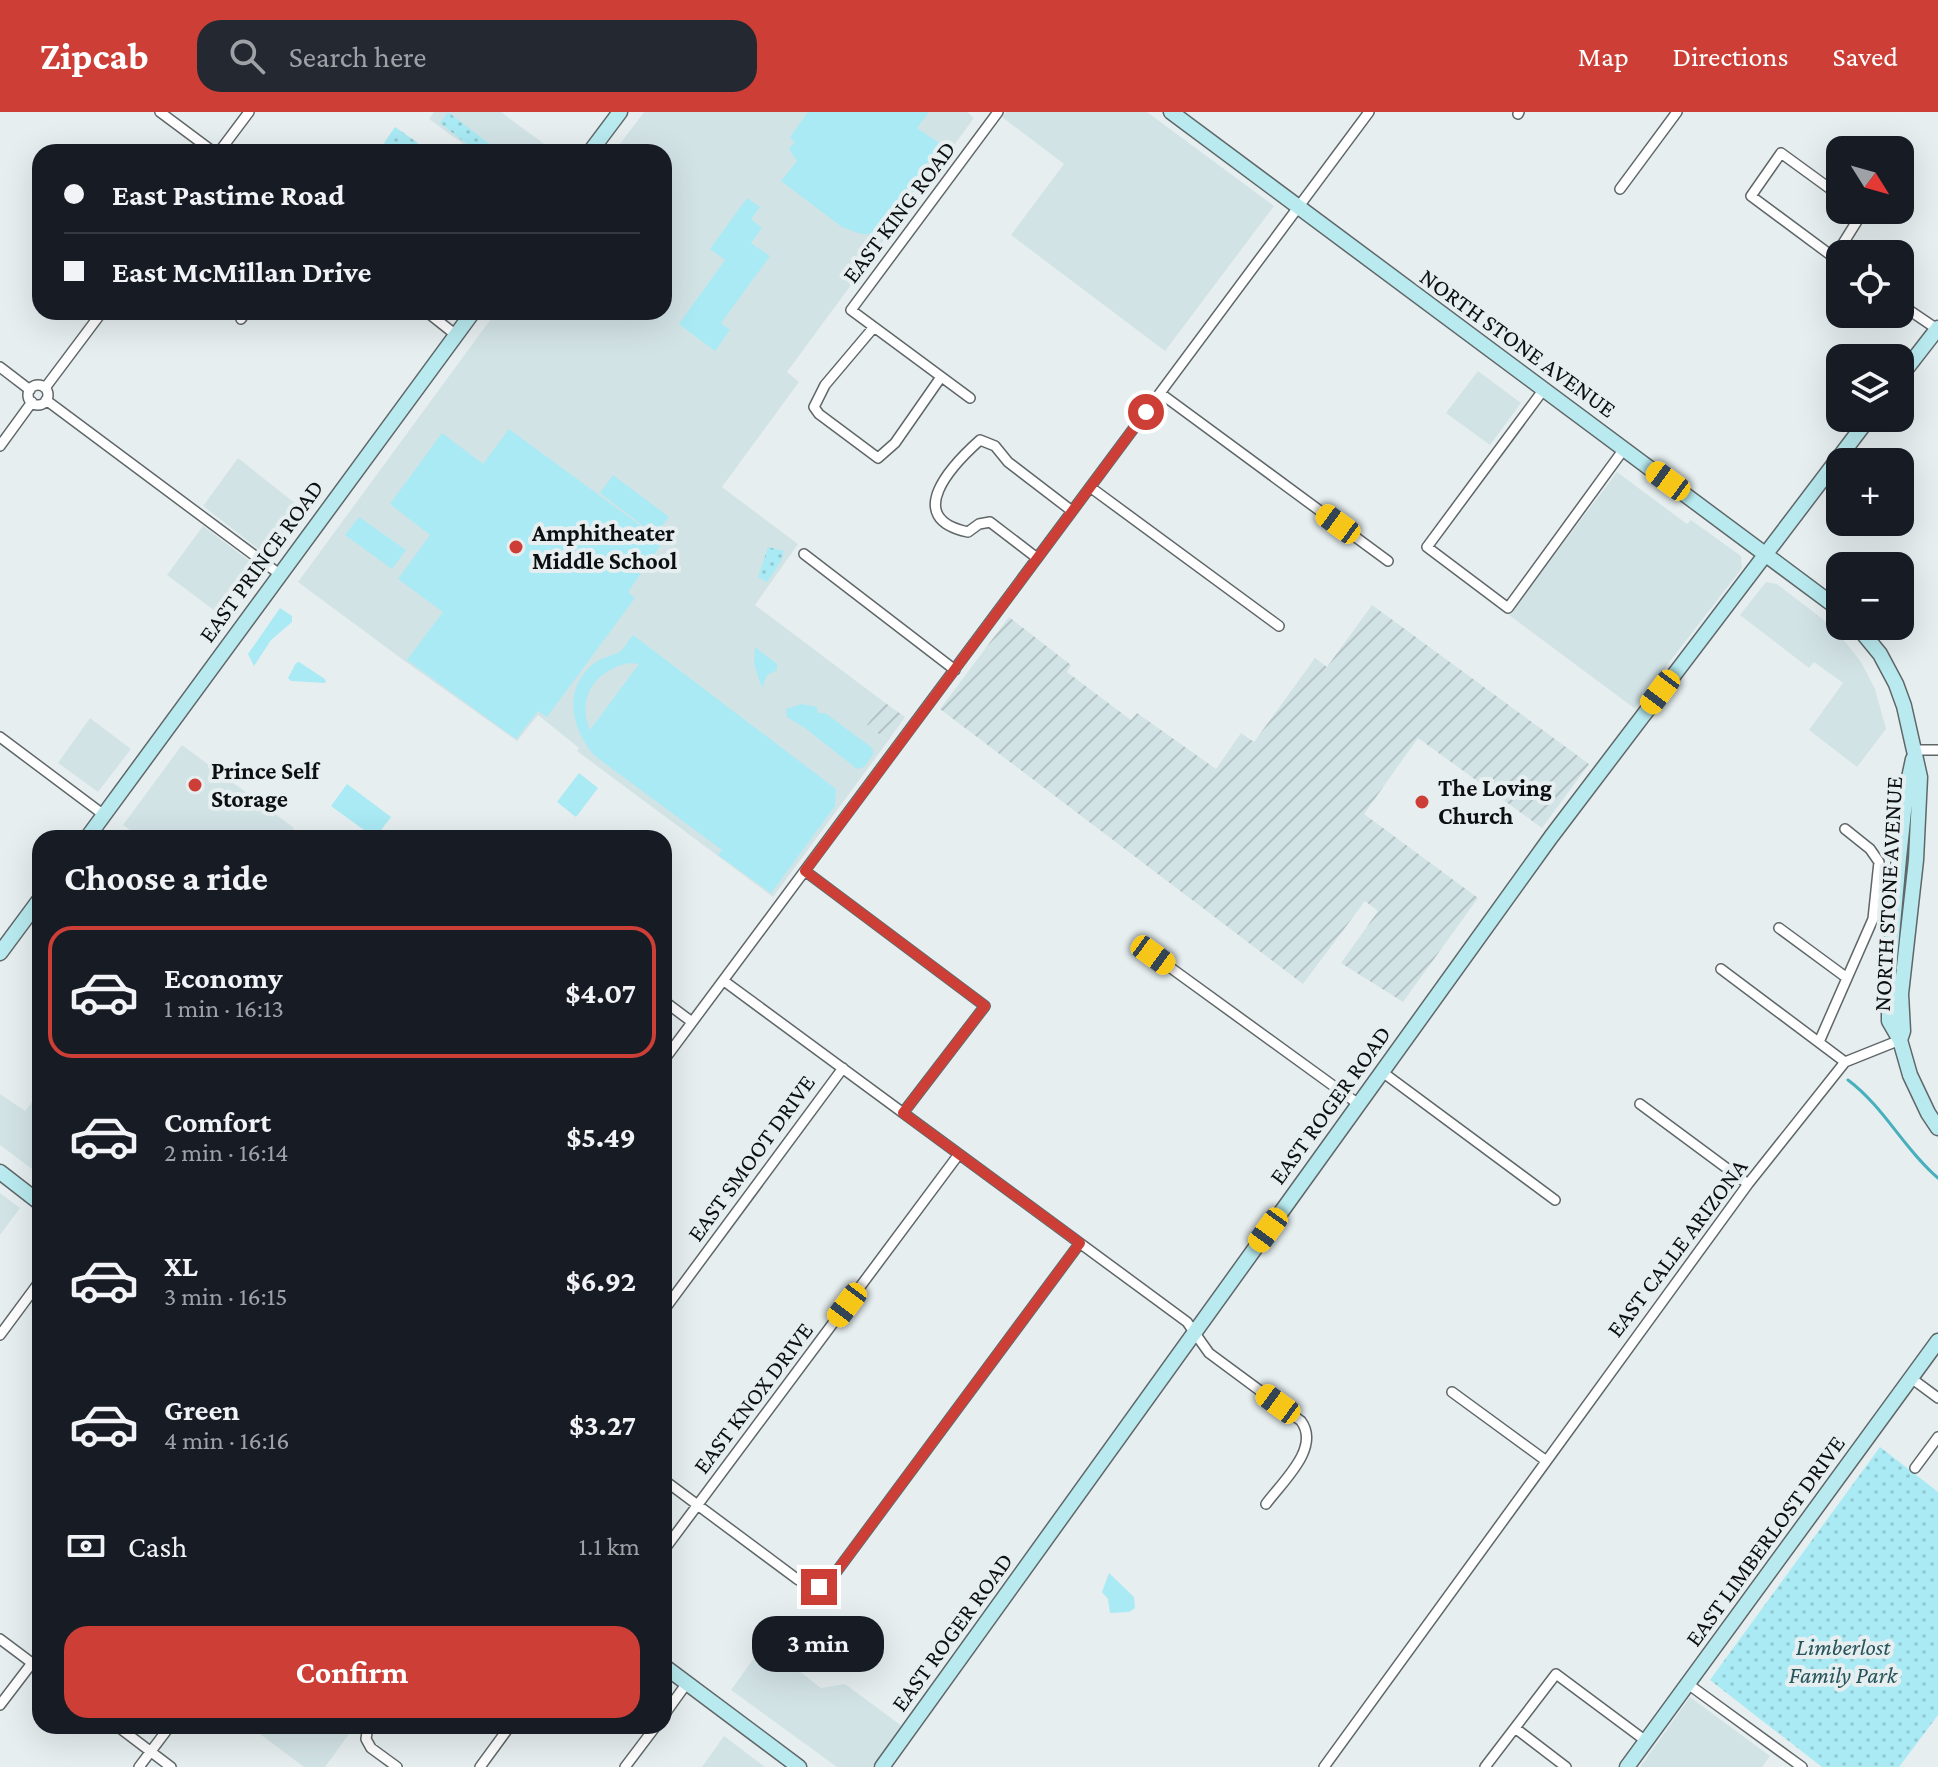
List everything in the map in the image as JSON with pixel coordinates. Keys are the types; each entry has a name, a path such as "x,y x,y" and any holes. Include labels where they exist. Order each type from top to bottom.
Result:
{"main road":[{"path":"596,144 620,112"},
{"name":"NORTH STONE AVENUE","path":"1171,112 1826,599"},
{"name":"EAST PRINCE ROAD","path":"93,830 278,573 467,320"},
{"path":"1914,359 1937,329"},
{"name":"EAST ROGER ROAD","path":"882,1767 1551,837 1858,432"},
{"name":"NORTH STONE AVENUE","path":"1868,640 1896,684 1915,750 1904,805 1889,969 1889,1021 1900,1040 1910,1075 1938,1128"},
{"path":"0,953 32,910"},
{"path":"0,1172 32,1197"},
{"name":"EAST LIMBERLOST DRIVE","path":"1627,1767 1938,1341"},
{"path":"672,1672 799,1767"}],"street":[{"path":"160,112 207,144"},
{"path":"223,144 249,112"},
{"name":"EAST KING ROAD","path":"874,327 851,310 998,112"},
{"path":"672,1049 1369,112"},
{"path":"1620,189 1677,112"},
{"path":"1826,186 1781,153 1751,196 1826,252"},
{"path":"1914,313 1937,329"},
{"path":"45,388 96,320"},
{"path":"437,320 456,335"},
{"path":"941,377 895,443 878,458 814,407 825,385 874,327 970,398"},
{"path":"0,367 30,390"},
{"path":"35,386 45,388 48,394 46,400 39,405 32,402 30,390 35,386"},
{"path":"1544,389 1427,547 1473,582 1508,608 1624,449"},
{"path":"1160,393 1388,561"},
{"path":"46,400 278,573"},
{"path":"0,446 32,402"},
{"path":"1037,558 990,522 979,524 968,532 956,529 934,510 934,498 958,461 980,440 988,441 1008,462 1072,511"},
{"path":"1090,487 1279,626"},
{"path":"804,554 955,670"},
{"path":"0,737 104,815"},
{"path":"1915,750 1938,750"},
{"path":"1819,1042 1873,919 1879,862 1870,849 1845,829"},
{"path":"805,871 985,1006 903,1113"},
{"path":"1779,928 1847,978"},
{"path":"1153,955 1357,1103"},
{"path":"1721,969 1845,1062 1900,1040"},
{"path":"724,981 1187,1322 1209,1353 1301,1421 1306,1427 1308,1442 1266,1504"},
{"path":"672,1007 692,1022"},
{"name":"EAST CALLE ARIZONA","path":"1324,1767 1748,1184 1845,1062"},
{"name":"EAST SMOOT DRIVE","path":"672,1299 843,1068"},
{"path":"1381,1071 1555,1200"},
{"path":"1640,1104 1748,1184"},
{"name":"EAST KNOX DRIVE","path":"672,1540 959,1154"},
{"path":"819,1587 834,1575 1080,1243"},
{"path":"0,1335 32,1292"},
{"path":"1911,1378 1938,1398"},
{"path":"1452,1392 1545,1460"},
{"path":"1915,1468 1938,1437"},
{"path":"672,1486 797,1579 819,1587"},
{"path":"819,1587 819,1602"},
{"path":"0,1639 32,1663"},
{"path":"0,1705 32,1670"},
{"path":"1485,1767 1556,1674 1646,1741"},
{"path":"672,1704 687,1683"},
{"path":"1688,1684 1802,1767"},
{"path":"1515,1728 1566,1767"},
{"path":"128,1734 171,1767"},
{"path":"139,1767 164,1734"},
{"path":"367,1734 371,1748 397,1767"},
{"path":"480,1767 504,1734"},
{"path":"625,1767 650,1734"}],"shaded area":[{"path":"434,112 501,112 544,144 463,144 429,119"},
{"name":"Amphitheater Middle School","path":"644,112 967,112 974,118 787,372 799,382 722,487 798,544 755,605 884,702 867,725 888,741 773,897 577,751 579,748 538,715 517,741 298,582 490,320 672,320 672,144 620,144"},
{"path":"1006,112 1147,112 1274,206 1165,351 1011,235 1064,164 1002,117"},
{"path":"1478,371 1521,403 1490,445 1446,413"},
{"path":"238,458 301,508 266,555 203,506"},
{"path":"1617,472 1687,524 1691,520 1741,556 1742,568 1634,708 1509,615"},
{"path":"203,526 255,565 219,614 167,575"},
{"path":"1766,582 1777,584 1826,622 1826,640 1843,640 1861,662 1875,689 1886,729 1857,767 1809,730 1843,683 1814,662 1809,668 1740,615"},
{"path":"1372,605 1589,764 1542,828 1418,738 1364,814 1478,898 1403,1002 1341,963 1378,911 1365,901 1303,984 940,709 1009,617 1071,665 1067,672 1131,720 1137,713 1216,769 1241,733 1254,742 1315,658 1327,667"},
{"path":"884,702 905,717 888,741 867,725"},
{"path":"90,718 131,749 98,792 58,763"},
{"name":"Prince Self Storage","path":"182,745 294,828 130,830 123,825"},
{"path":"0,1094 25,1111 32,1102 32,1169 0,1145"},
{"path":"0,1193 20,1208 0,1235"},
{"path":"764,1644 821,1688 845,1684 903,1727 872,1767 837,1767 731,1690"},
{"path":"1690,1697 1770,1756 1762,1767 1640,1767"},
{"path":"260,1734 349,1734 325,1767 304,1767"},
{"path":"724,1736 765,1767 702,1767"}],"green space":[{"path":"448,112 490,144 467,144 440,123"},
{"path":"808,112 929,112 917,128 951,151 886,237 858,233 842,227 781,181 797,161 789,149 795,142 790,137"},
{"path":"395,127 418,143 385,144"},
{"path":"747,198 760,207 751,219 762,228 751,243 770,256 721,323 730,330 715,351 679,324 725,260 710,249"},
{"path":"509,429 663,542 628,592 635,598 547,717 538,711 516,739 407,660 443,612 398,579 430,535 390,504 442,433 483,464"},
{"path":"613,475 669,517 655,535 600,493"},
{"path":"359,517 406,550 392,569 345,535"},
{"path":"768,547 784,551 767,582 758,577"},
{"path":"280,608 292,616 292,622 271,640 254,666 248,654"},
{"path":"633,635 836,789 835,806 771,893 718,855 722,850 595,756 587,746 576,723 574,698 577,687 592,665 621,651","holes":["639,664 590,730 586,707 592,687 598,679 617,667"]},
{"path":"755,647 777,664 777,670 767,675 762,688 754,664"},
{"path":"299,662 325,679 326,683 291,681 288,678"},
{"path":"801,704 817,707 818,713 825,713 871,747 874,753 864,767 857,769 787,717 786,709"},
{"path":"579,773 598,788 576,817 557,802"},
{"path":"347,784 391,817 381,830 364,830 331,806"},
{"name":"Limberlost Family Park","path":"1880,1447 1938,1492 1938,1715 1899,1767 1822,1767 1710,1680"},
{"path":"1109,1573 1134,1597 1135,1608 1129,1612 1110,1613 1108,1599 1102,1592"}],"waterway":[{"path":"1848,1080 1938,1178"}],"place":[{"name":"Amphitheater Middle School","path":"516,547"},
{"name":"Prince Self Storage","path":"195,785"},
{"name":"The Loving Church","path":"1422,802"}],"route":[{"path":"819,1587 834,1575 1080,1243 903,1113 985,1006 805,871 1146,412"}]}
